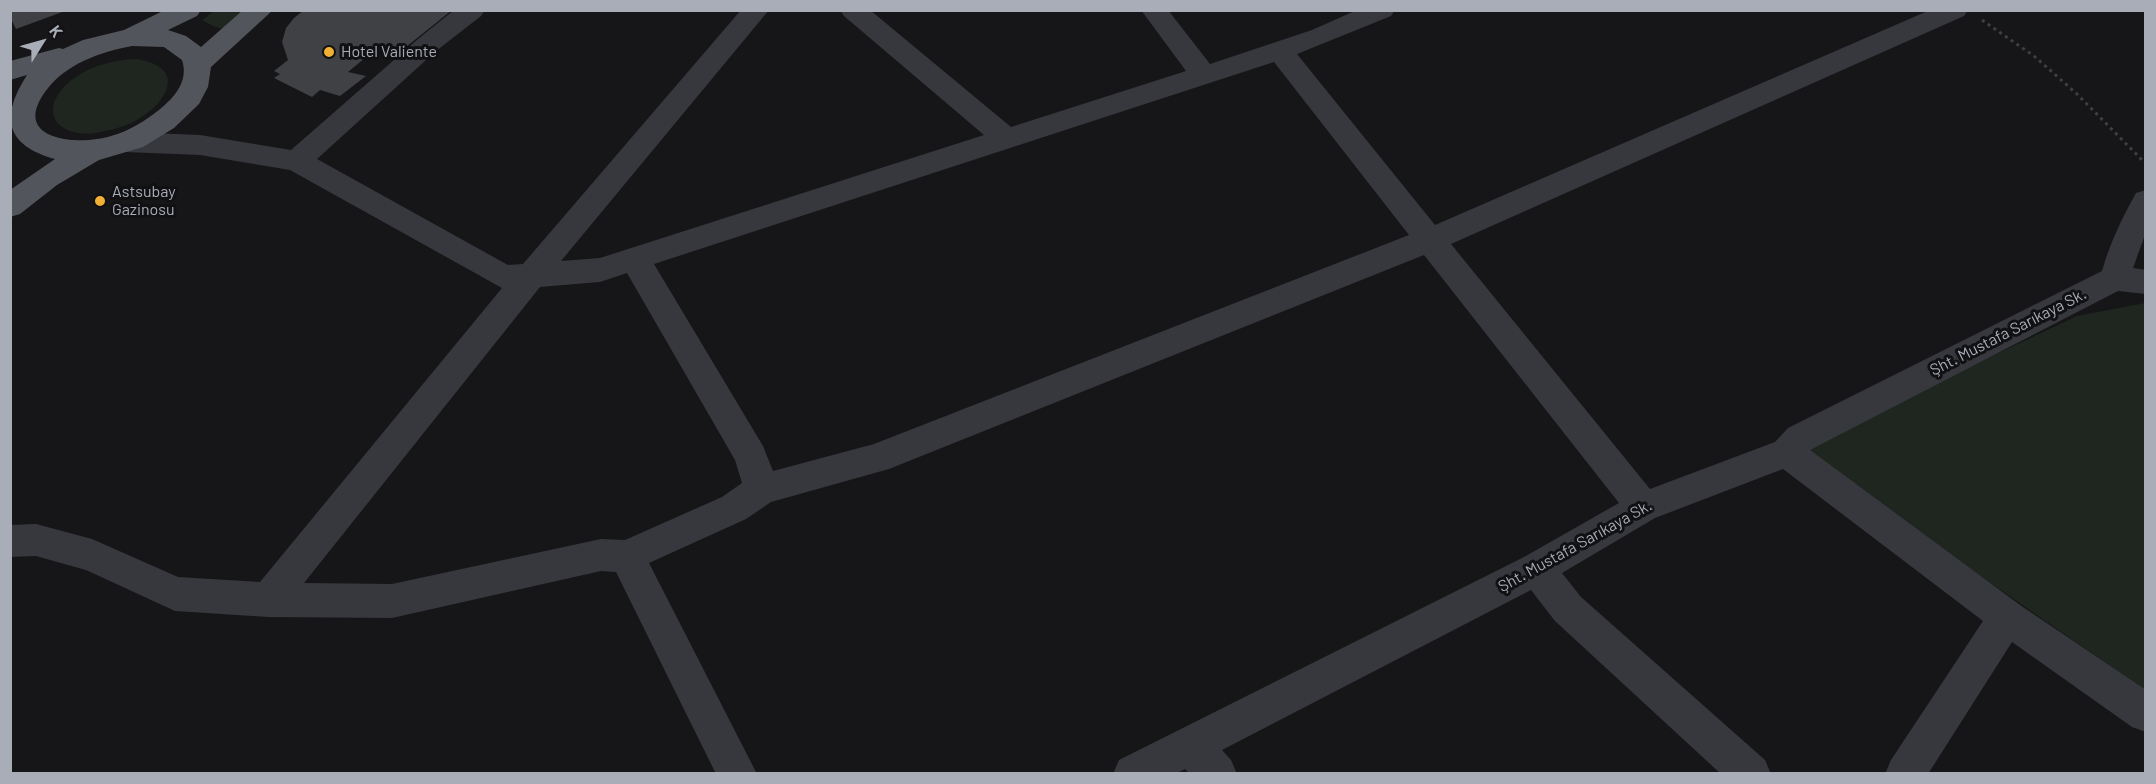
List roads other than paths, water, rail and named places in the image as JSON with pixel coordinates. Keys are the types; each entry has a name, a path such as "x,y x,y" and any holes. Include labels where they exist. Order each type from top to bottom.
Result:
{"main road":[{"path":"132,37 188,10"},
{"path":"198,64 260,10"},
{"path":"10,71 105,42 132,37 156,36 176,41 190,51 198,64 198,80 189,97 174,114 152,129 125,142 93,150 68,152 47,148 32,141 22,129 19,115 24,98 37,81 55,65 78,52"},
{"path":"10,206 47,177 93,150"}],"street":[{"path":"297,161 427,45 472,10"},
{"path":"268,600 531,275 756,10"},
{"path":"853,10 1007,139"},
{"path":"1154,10 1204,75"},
{"path":"125,142 200,145 297,161 504,277 600,270 1280,50 1324,23 1382,10"},
{"path":"10,541 36,540 92,555 175,594 268,600 392,601 601,555 627,556 734,508 761,489 877,459 1432,239 1951,13"},
{"path":"1280,50 1643,507"},
{"path":"2130,280 2125,243 2145,201"},
{"path":"635,259 751,456 761,489"},
{"name":"Şht. Mustafa Sarıkaya Sk.","path":"1133,774 1204,760 1643,507 1787,452 1800,438 2130,280"},
{"path":"1787,452 2007,617 2145,713"},
{"path":"627,556 737,774"},
{"path":"1537,569 1568,609 1751,774"},
{"path":"1905,774 2007,617"}],"place":[{"name":"Hotel Valiente","path":"329,52"},
{"name":"Astsubay Gazinosu","path":"100,201"}]}
